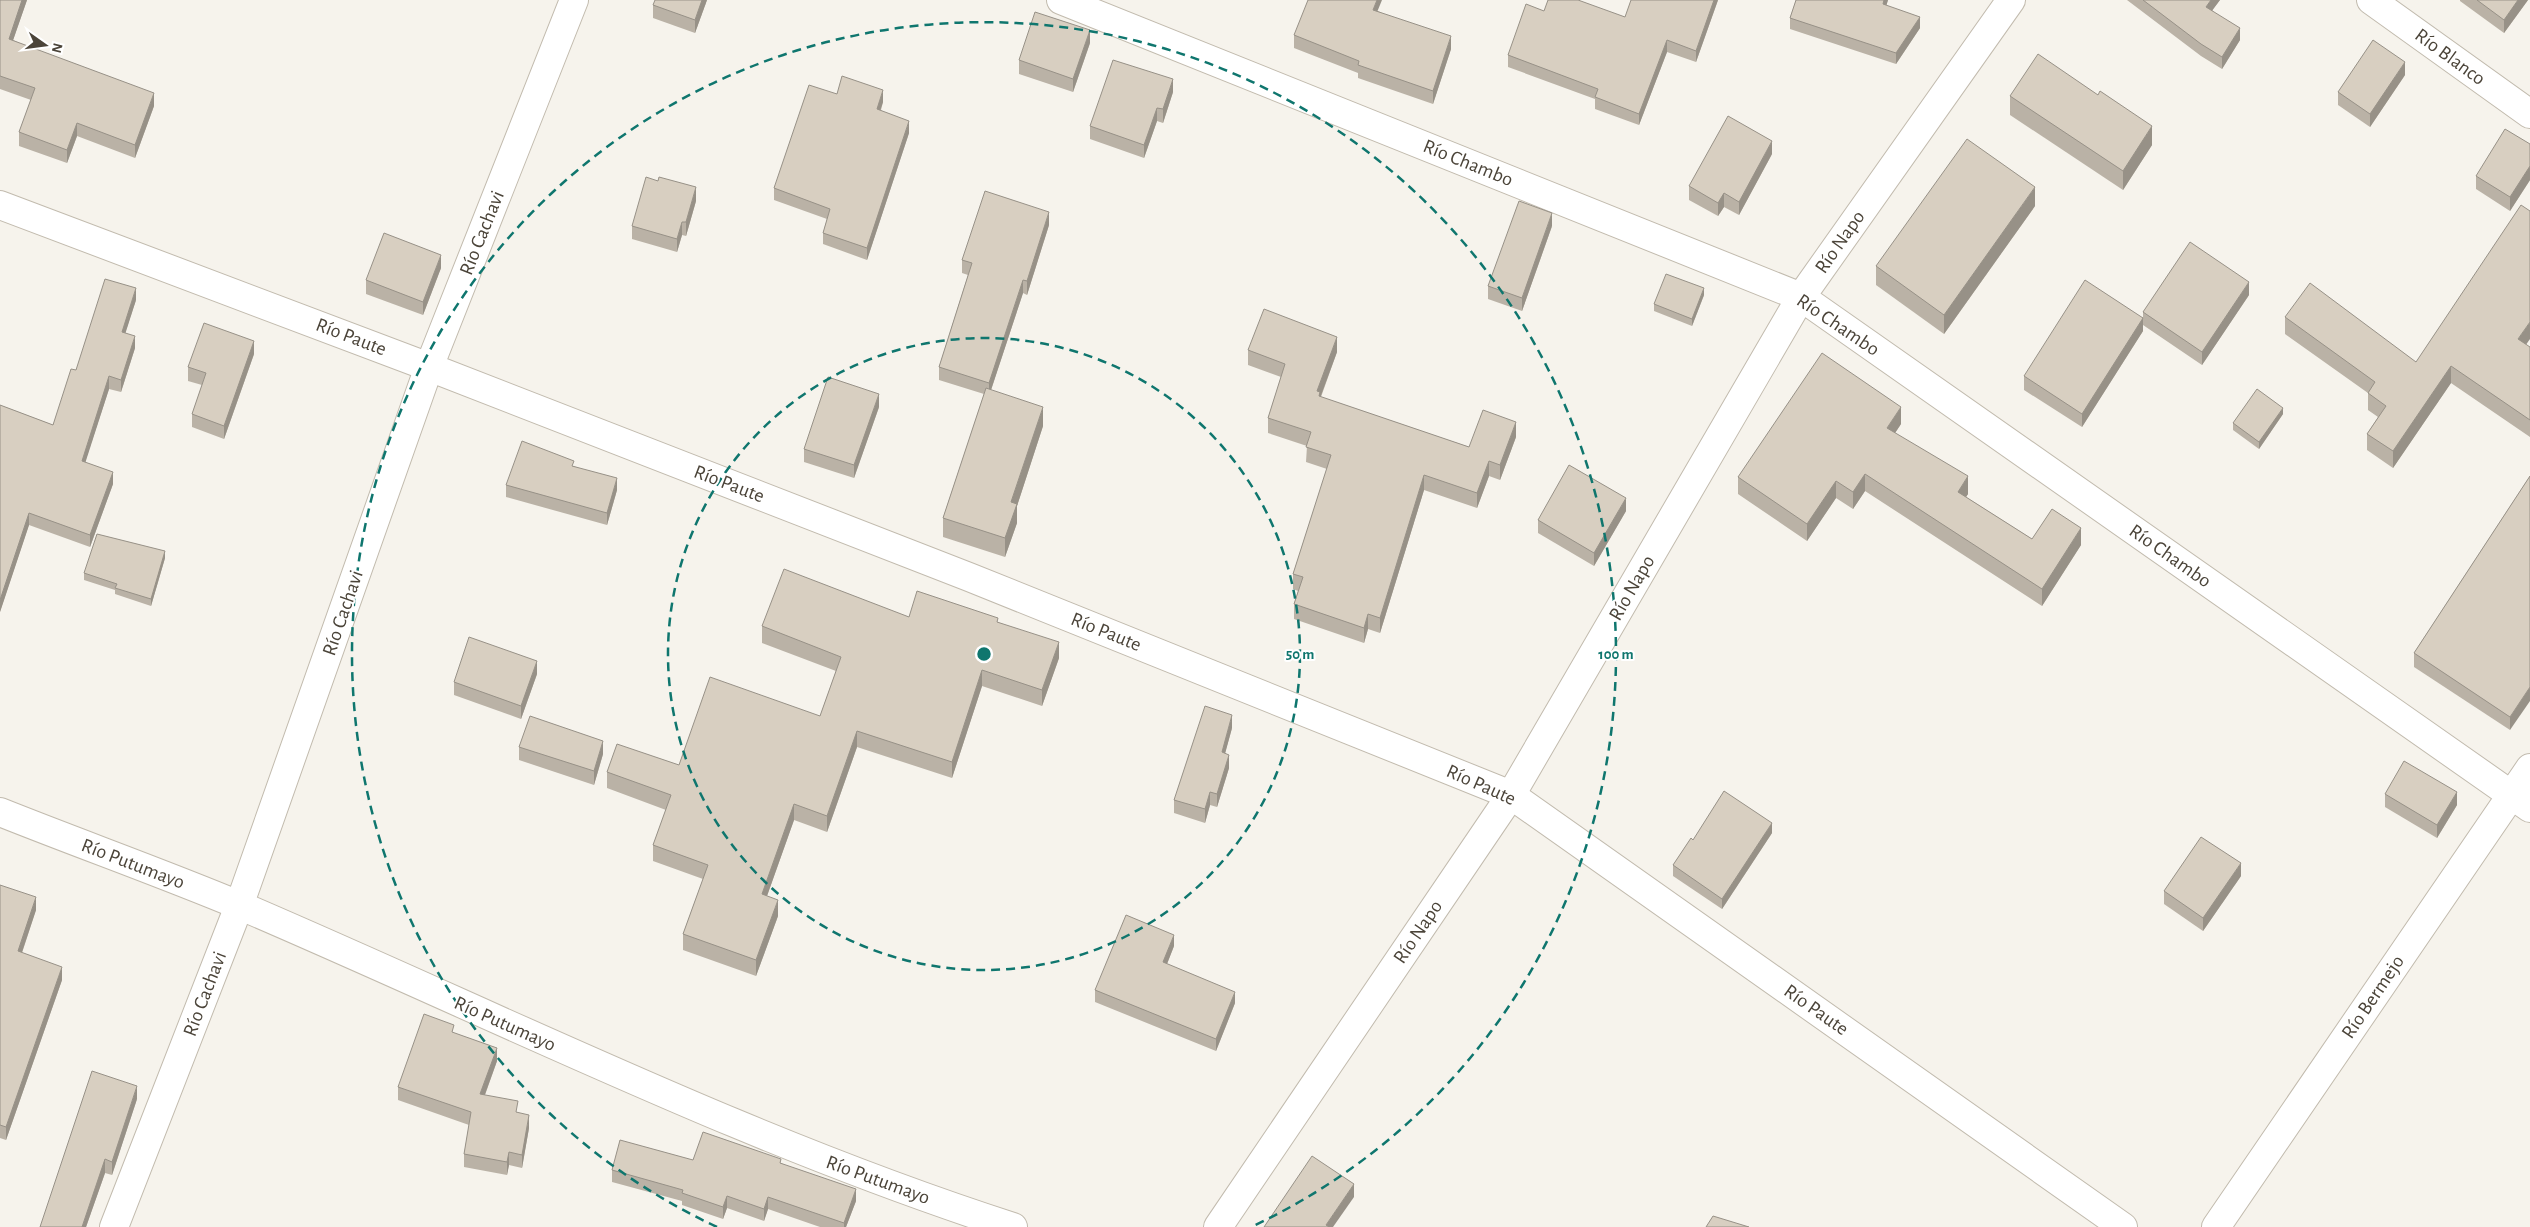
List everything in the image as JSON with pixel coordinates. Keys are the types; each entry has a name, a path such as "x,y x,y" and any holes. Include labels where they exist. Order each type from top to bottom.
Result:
{"street":[{"name":"Río Cachavi","path":"114,1227 239,906 429,367 574,0"},
{"name":"Río Chambo","path":"1061,0 1801,297 2520,801"},
{"name":"Río Napo","path":"1218,1227 1511,795 1801,297 2012,0"},
{"name":"Río Blanco","path":"2370,0 2530,114"},
{"name":"Río Paute","path":"0,205 429,367 969,577 1511,795 2122,1227"},
{"name":"Río Bermejo","path":"2216,1227 2520,801 2530,768"},
{"name":"Río Putumayo","path":"0,812 239,906 709,1114 808,1155 1013,1227"}],"building":[{"path":"0,0 22,0 9,39 154,93 135,145 77,123 67,150 19,132 35,88 0,76"},
{"path":"655,0 702,0 695,20 653,5"},
{"path":"1308,0 1377,0 1373,10 1451,36 1433,91 1358,65 1359,61 1294,35"},
{"path":"1548,0 1578,0 1625,17 1631,0 1714,0 1696,51 1667,40 1639,114 1595,97 1598,89 1508,55 1526,4 1544,11"},
{"path":"1796,0 1884,0 1883,4 1920,17 1896,53 1790,18"},
{"path":"2143,0 2211,0 2206,7 2240,28 2222,57 2201,44"},
{"path":"2477,0 2518,0 2504,20"},
{"path":"1035,12 1090,30 1073,79 1019,60"},
{"path":"2373,40 2405,62 2370,114 2338,92"},
{"path":"2038,54 2098,95 2100,91 2152,126 2123,171 2010,96"},
{"path":"1113,60 1173,79 1163,109 1157,108 1144,145 1090,126"},
{"path":"842,76 883,90 877,109 909,121 867,248 823,233 830,209 774,188 809,85 837,94"},
{"path":"1728,116 1772,141 1739,202 1724,193 1718,203 1689,186"},
{"path":"2505,129 2530,144 2530,166 2510,197 2476,176"},
{"path":"1967,139 2035,187 1944,315 1876,266"},
{"path":"646,177 658,181 659,177 696,187 686,222 682,222 677,239 632,226"},
{"path":"985,191 1049,212 1027,281 1023,280 989,383 939,367 972,263 962,260"},
{"path":"1519,201 1552,213 1522,298 1488,286"},
{"path":"2521,205 2530,211 2530,322 2518,339 2530,347 2530,420 2451,366 2393,451 2367,434 2386,406 2368,393 2375,382 2285,317 2310,283 2416,362"},
{"path":"384,233 441,255 423,302 366,280"},
{"path":"2190,242 2249,282 2202,352 2143,312"},
{"path":"1666,274 1704,288 1692,319 1654,304"},
{"path":"105,279 136,288 122,332 135,336 121,380 109,376 82,461 113,472 90,535 29,513 0,600 0,405 53,425 71,369 76,370"},
{"path":"2085,280 2143,318 2082,414 2024,376"},
{"path":"1264,309 1337,337 1317,391 1320,392 1319,396 1469,447 1483,410 1516,422 1500,465 1489,461 1477,493 1424,475 1380,618 1368,614 1364,628 1294,604 1303,577 1293,574 1331,455 1306,447 1311,432 1268,418 1285,364 1248,350"},
{"path":"204,323 254,341 224,426 192,414 206,373 188,367"},
{"path":"1822,353 1901,407 1887,428 1968,476 1958,492 2032,539 2052,509 2081,528 2042,589 1865,474 1853,492 1836,481 1807,524 1738,477"},
{"path":"828,377 879,394 854,465 804,449"},
{"path":"986,388 1043,407 1011,502 1017,504 1005,538 943,518"},
{"path":"2257,389 2283,408 2259,442 2233,423"},
{"path":"522,441 574,461 572,466 617,478 607,513 506,485"},
{"path":"1569,465 1626,498 1594,553 1538,520"},
{"path":"2530,476 2530,687 2510,717 2414,653"},
{"path":"97,534 165,551 151,599 115,588 117,584 84,573"},
{"path":"784,569 909,617 917,591 998,618 997,622 1059,642 1042,690 982,670 952,762 857,731 827,816 794,804 762,894 778,900 756,960 683,934 708,865 653,845 671,795 607,772 617,744 679,765 710,677 820,716 841,657 762,626"},
{"path":"469,637 537,661 521,706 454,682"},
{"path":"1205,706 1232,715 1222,752 1229,755 1217,794 1210,792 1205,809 1174,800"},
{"path":"530,716 603,741 594,771 519,747"},
{"path":"2404,761 2457,792 2437,825 2385,794"},
{"path":"1724,791 1772,823 1722,899 1673,865 1691,838 1693,840"},
{"path":"2201,837 2241,863 2203,918 2164,891"},
{"path":"0,885 36,897 18,951 62,967 6,1127 0,1125"},
{"path":"1126,915 1174,935 1163,962 1235,992 1216,1039 1095,990"},
{"path":"424,1014 454,1025 452,1032 497,1048 480,1094 518,1101 516,1112 529,1115 522,1155 509,1152 507,1162 464,1154 471,1112 398,1087"},
{"path":"92,1071 137,1086 112,1162 105,1159 82,1227 40,1227"},
{"path":"703,1132 781,1159 780,1163 856,1189 844,1223 768,1197 764,1209 727,1196 723,1207 682,1193 683,1190 612,1170 620,1140 693,1160"},
{"path":"1312,1156 1354,1184 1326,1225 1329,1227 1264,1227"},
{"path":"1713,1216 1749,1227 1706,1227"}]}
